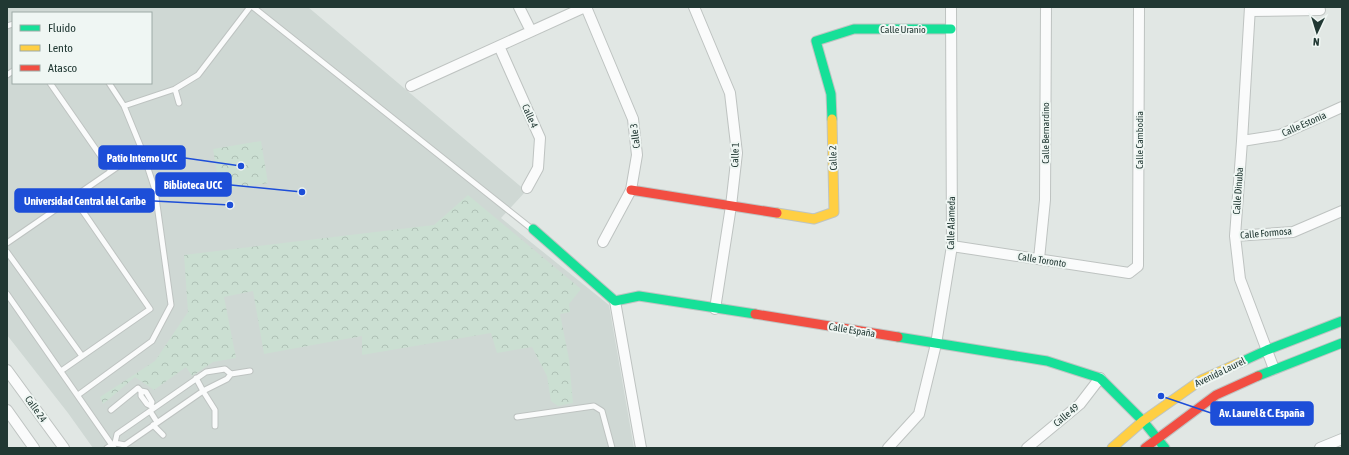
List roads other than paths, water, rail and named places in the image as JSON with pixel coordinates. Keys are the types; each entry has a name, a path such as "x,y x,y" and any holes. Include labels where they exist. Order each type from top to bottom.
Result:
{"street":[{"path":"519,7 531,31"},
{"path":"411,86 586,7"},
{"name":"Calle 3","path":"586,7 633,119 637,155 631,190 603,242"},
{"name":"Calle 1","path":"694,7 730,93 737,153 731,206 715,309"},
{"name":"Calle Alameda","path":"888,448 919,414 936,344 952,246 951,7"},
{"name":"Calle Bernardino","path":"1039,259 1045,200 1046,7"},
{"name":"Calle Cambodia","path":"1132,271 1138,266 1139,7"},
{"path":"1250,9 1320,10"},
{"name":"Calle Dinuba","path":"1250,9 1235,236 1240,279 1274,369"},
{"name":"Calle 2","path":"731,206 814,219 834,212 831,94 816,40 854,29"},
{"name":"Calle Uranio","path":"854,29 951,29"},
{"name":"Calle 4","path":"499,46 540,138 538,168 527,188"},
{"name":"Calle Estonia","path":"1242,141 1280,135 1342,107"},
{"path":"631,190 731,206"},
{"name":"Calle Formosa","path":"1235,236 1293,232 1342,211"},
{"path":"533,229 616,300 641,448"},
{"name":"Calle Toronto","path":"952,246 1129,273 1132,271"},
{"name":"Calle España","path":"616,300 639,296 1047,361 1100,378 1143,421 1166,448"},
{"name":"Avenida Laurel","path":"1112,448 1143,421 1201,380 1267,350 1342,321"},
{"name":"Avenida Laurel","path":"1146,448 1157,438 1216,395 1274,369 1342,343"},
{"name":"Calle 24","path":"7,370 64,448"},
{"name":"Calle 49","path":"1027,448 1080,404 1100,378"},
{"path":"7,410 10,422 34,448"},
{"path":"1320,448 1342,440"}],"lane":[{"path":"124,106 175,89 198,75 250,7"},
{"path":"253,7 533,229"},
{"path":"51,84 111,171"},
{"path":"78,395 152,341 171,305 154,190 142,150 124,106 110,84"},
{"path":"175,89 179,103"},
{"path":"7,243 142,150"},
{"path":"61,371 150,309 73,198"},
{"path":"7,252 82,356"},
{"path":"7,294 112,446"},
{"path":"112,446 117,434 151,408 196,378 206,372 225,369 231,374"},
{"path":"112,446 125,445 203,391 227,380 231,374 250,371"},
{"path":"196,378 215,410 215,426"},
{"path":"111,410 138,388 141,391 141,396 151,408 155,424 163,435"},
{"path":"517,417 594,406 602,411 612,448"}],"place":[{"name":"Patio Interno UCC","path":"241,166"},
{"name":"Biblioteca UCC","path":"302,192"},
{"name":"Universidad Central del Caribe","path":"230,205"},
{"name":"Av. Laurel & C. España","path":"1161,396"}]}
